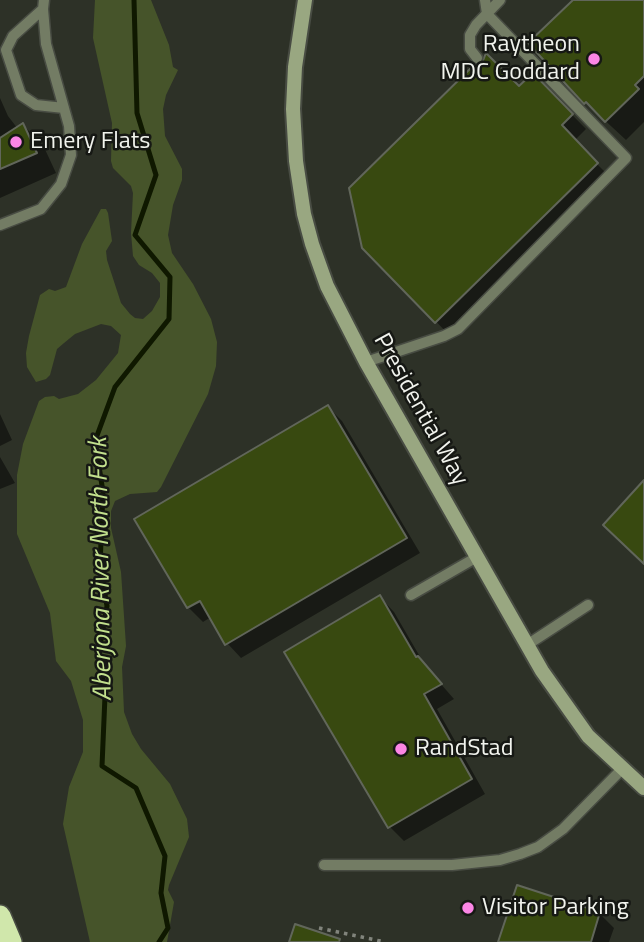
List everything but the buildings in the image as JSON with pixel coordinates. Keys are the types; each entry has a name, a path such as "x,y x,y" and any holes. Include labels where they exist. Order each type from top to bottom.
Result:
{"highway":[{"path":"0,916 11,942"}],"street":[{"name":"Presidential Way","path":"305,0 294,86 295,134 299,188 320,270 366,362 527,645 575,720 644,788"}],"lane":[{"path":"366,362 458,329 626,158 487,14 485,0"},
{"path":"477,58 470,50 470,35 476,24 500,0"},
{"path":"0,225 41,209 61,184 71,155 69,127 46,44 43,4"},
{"path":"43,4 13,36 6,50 21,95 36,105 64,108"},
{"path":"411,595 477,557"},
{"path":"527,645 588,605"},
{"path":"324,865 453,865 489,862 520,854 538,847 560,832 622,769"}],"path":[{"path":"319,928 385,942"}],"green space":[{"path":"95,0 151,0 169,45 173,67 178,70 166,95 163,109 165,136 182,169 182,180 173,205 168,235 172,253 193,284 211,319 217,342 216,366 208,394 161,487 157,492 130,494 115,501 111,511 111,528 121,572 126,646 122,667 124,712 132,734 170,784 187,819 189,837 168,890 174,902 167,942 90,942 63,824 69,787 83,752 83,720 71,681 56,661 50,613 17,534 17,475 23,444 39,401 45,397 54,396 59,399 78,394 96,380 118,353 121,335 111,326 101,324 75,334 57,349 50,375 46,379 36,382 27,367 29,336 40,295 49,289 55,291 66,287 82,244 101,209 106,209 108,213 112,241 106,251 107,260 121,303 135,318 143,319 152,311 160,297 160,283 152,273 139,265 133,256 133,193 131,186 113,168 111,161 112,123 93,38"}],"waterway":[{"name":"Aberjona River North Fork","path":"134,0 137,113 156,175 135,235 170,277 169,319 115,387 95,441 103,492 100,566 107,606 99,651 105,696 102,766 136,788 165,856 161,893 168,928 159,942"}],"place":[{"name":"Raytheon MDC Goddard","path":"594,59"},
{"name":"Emery Flats","path":"16,142"},
{"name":"RandStad","path":"401,749"},
{"name":"Visitor Parking","path":"468,908"}]}
